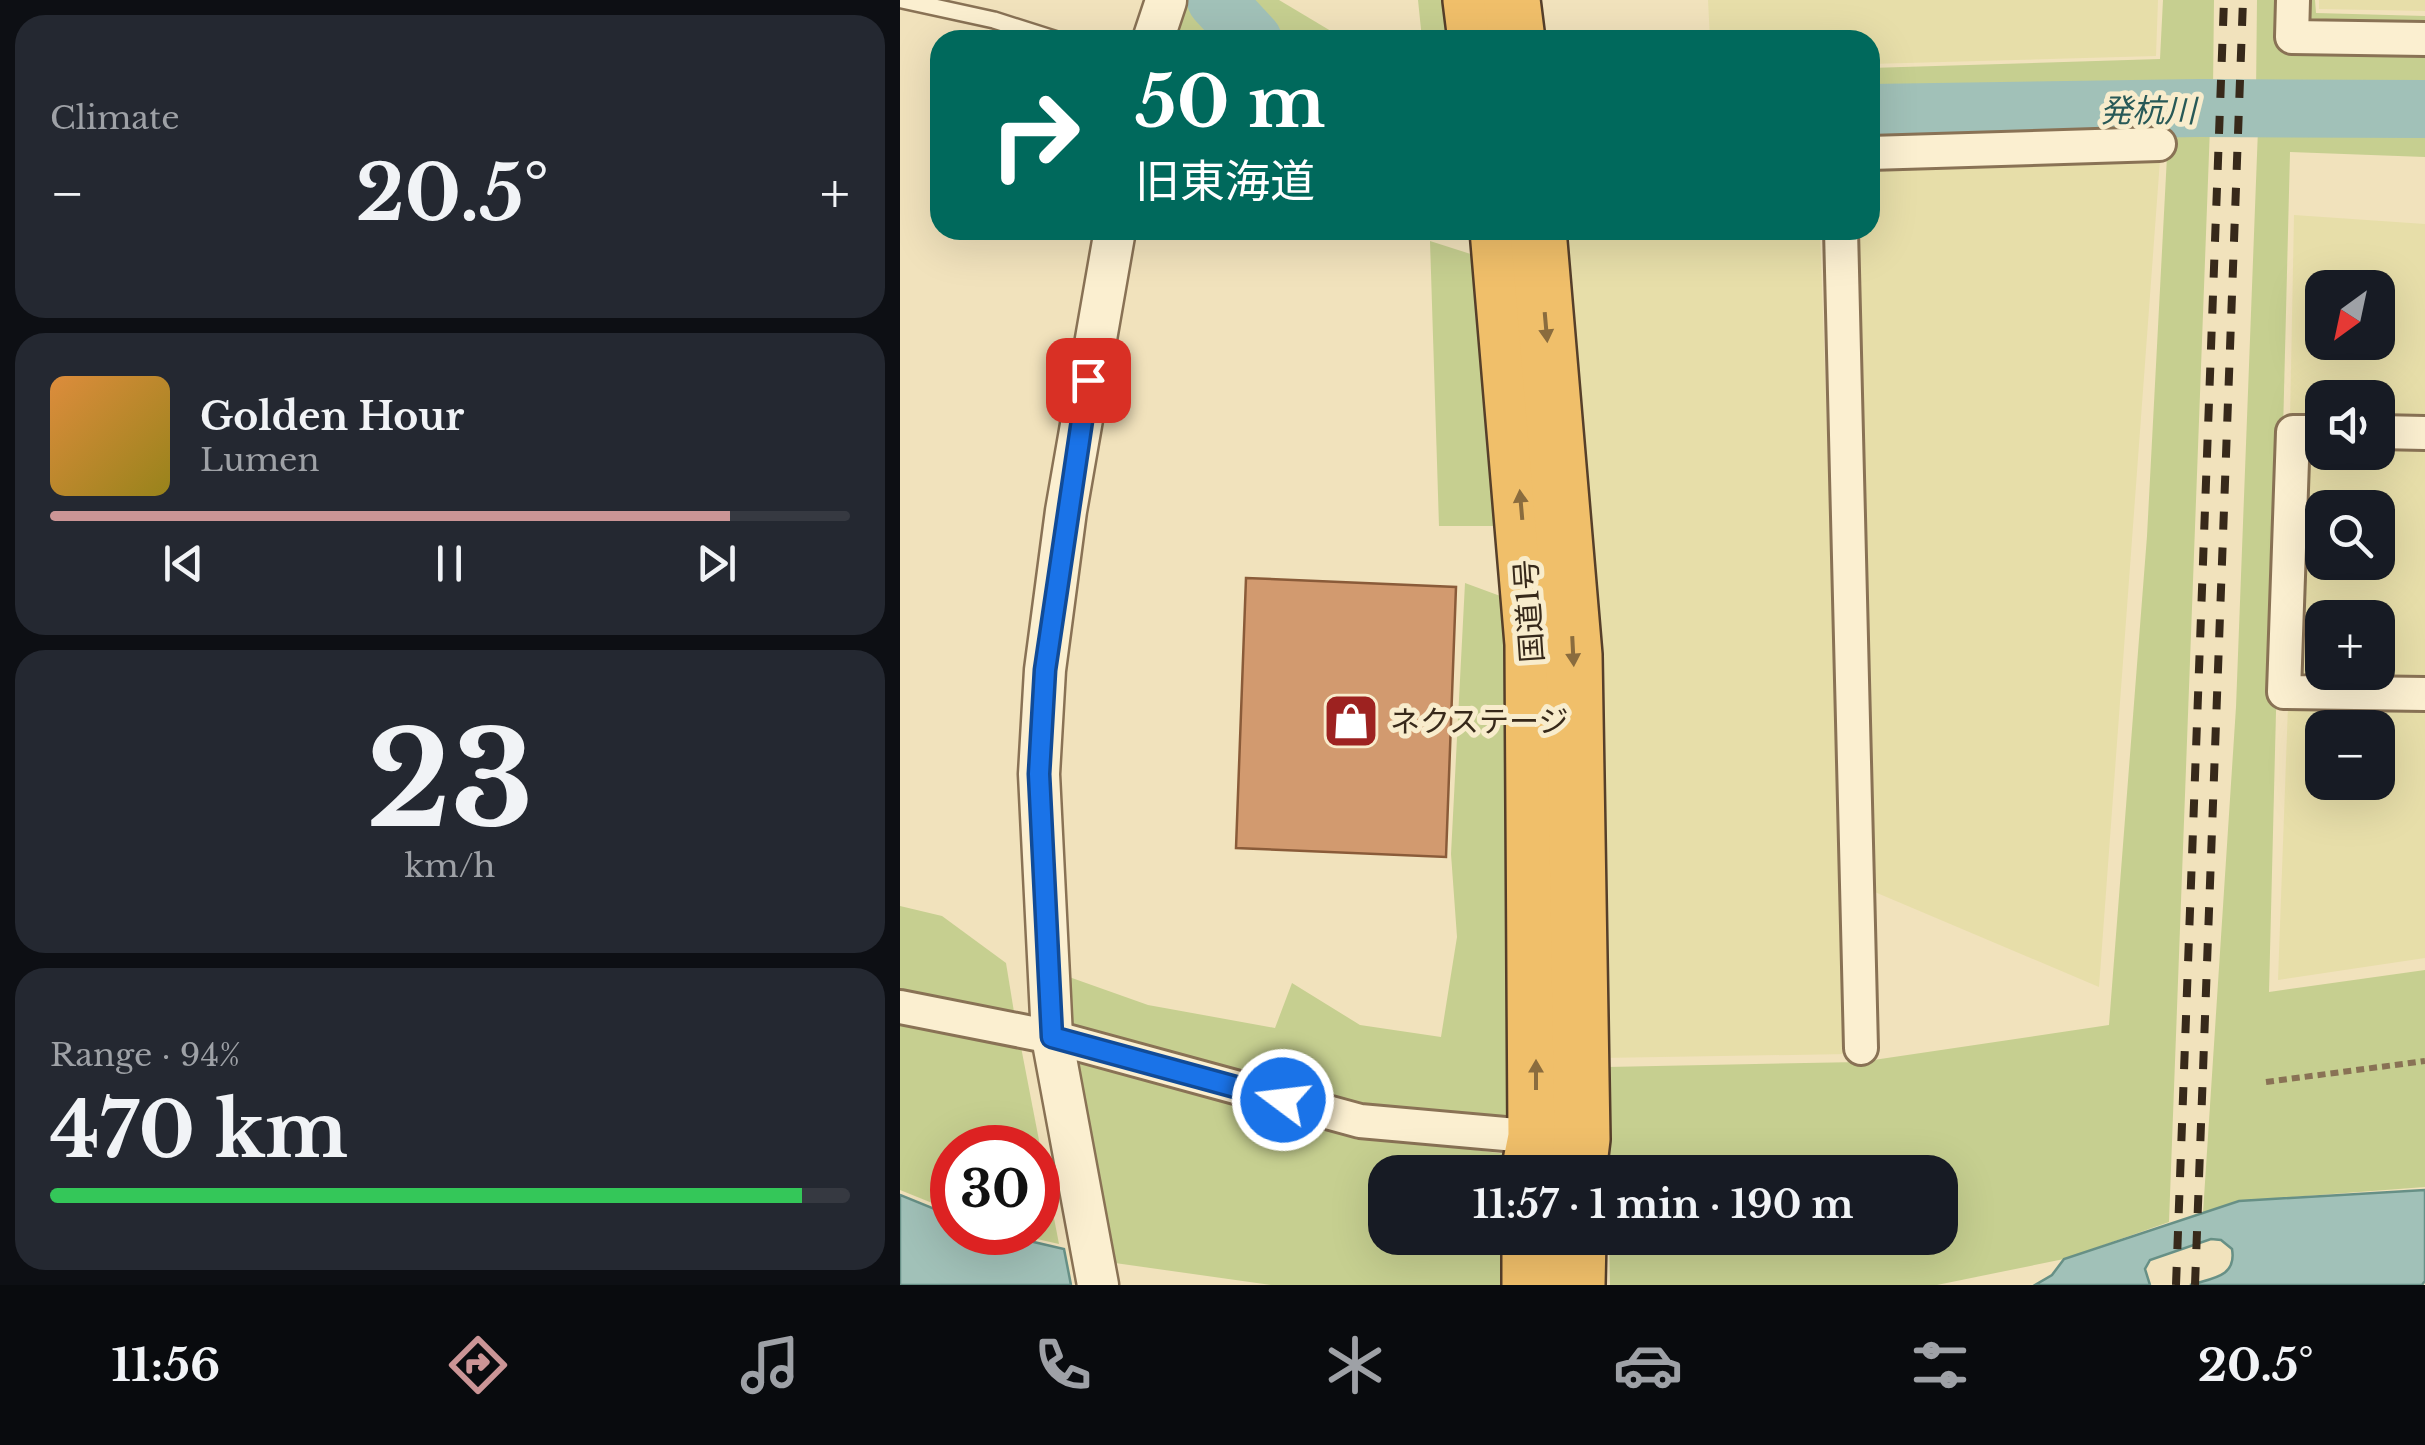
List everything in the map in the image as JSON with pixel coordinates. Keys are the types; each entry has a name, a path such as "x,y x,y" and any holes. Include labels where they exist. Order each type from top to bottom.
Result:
{"highway":[{"path":"1470,0 1474,30"},
{"path":"1512,0 1515,30"},
{"name":"国道1号","path":"1509,240 1574,655 1551,1155"},
{"path":"1530,1255 1530,1285"},
{"path":"1577,1285 1578,1255"}],"street":[{"path":"2292,0 2292,37 2425,40"},
{"path":"1156,30 1166,1"},
{"path":"1880,152 2159,144"},
{"path":"1098,1285 1054,1047 1039,774 1045,670 1066,511 1114,240"},
{"path":"1841,240 1861,1048"},
{"path":"2305,432 2293,432 2284,692 2425,694"},
{"path":"2395,432 2425,432"},
{"path":"900,1007 1360,1122 1530,1155"}],"lane":[{"path":"902,0 1026,30"}],"path":[{"path":"2266,1082 2425,1061"}],"shaded area":[{"path":"1708,0 2158,0 2156,56 1880,64 1880,30 1710,30"},
{"path":"2319,0 2425,0 2425,11 2319,9"},
{"path":"2160,160 2099,987 1870,890 1854,240 1880,240 1880,168"},
{"path":"2294,215 2425,224 2425,423 2395,422 2395,380 2305,380 2305,421 2290,421"},
{"path":"1563,240 1820,240 1849,1054 1601,1058"},
{"path":"2302,445 2305,470 2395,470 2395,445 2425,445 2425,683 2395,683 2395,600 2305,600 2305,681 2299,681"},
{"path":"2288,706 2425,708 2425,958 2278,980"}],"green space":[{"path":"1176,0 1191,0 1221,30 1170,30"},
{"path":"1233,0 1279,0 1329,30 1261,30"},
{"path":"1418,0 1448,0 1452,30 1421,30"},
{"path":"2163,0 2214,0 2213,88 1880,98 1880,68 2160,59"},
{"path":"2257,0 2315,0 2316,13 2425,16 2425,83 2326,81 2317,93 2256,93"},
{"path":"2210,127 2169,1222 2064,1259 1937,1285 1610,1285 1609,1255 1958,1255 1958,1155 1608,1155 1607,1067 1860,1062 2109,1025 2147,536 2167,156 1880,164 1880,131"},
{"path":"2258,129 2425,133 2425,157 2290,152 2269,992 2425,970 2425,1187 2239,1201 2203,1213 2236,707"},
{"path":"1430,241 1480,257 1501,526 1439,526"},
{"path":"1465,583 1503,597 1514,829 1509,1117 1352,1105 1070,1025 1055,972 1148,1005 1275,1028 1292,983 1360,1025 1441,1037 1457,937 1451,854"},
{"path":"900,906 942,916 1006,963 1014,1012 900,989"},
{"path":"900,1020 1021,1047 1036,1125 930,1125 930,1202 900,1190"},
{"path":"1075,1061 1353,1134 1506,1154 1368,1155 1368,1255 1506,1255 1505,1285 1271,1285 1115,1263"}],"water":[{"path":"2425,1190 2422,1285 2190,1285 2221,1275 2231,1265 2232,1249 2221,1240 2211,1239 2150,1260 2145,1269 2150,1285 2035,1285 2052,1275 2064,1259 2239,1201"},
{"path":"900,1195 930,1207 930,1255 1060,1255 1060,1248 1064,1249 1071,1285 900,1285"}],"building":[{"path":"1246,578 1456,587 1446,857 1236,848"}],"waterway":[{"name":"発杭川","path":"1216,0 1244,30"},
{"name":"発杭川","path":"1880,113 2425,109"}],"railway":[{"path":"2176,1285 2224,0"},
{"path":"2195,1285 2243,0"}],"place":[{"name":"ネクステージ","path":"1351,721"}],"route":[{"path":"1088,380 1045,670 1039,774 1052,1037 1283,1100"}]}
